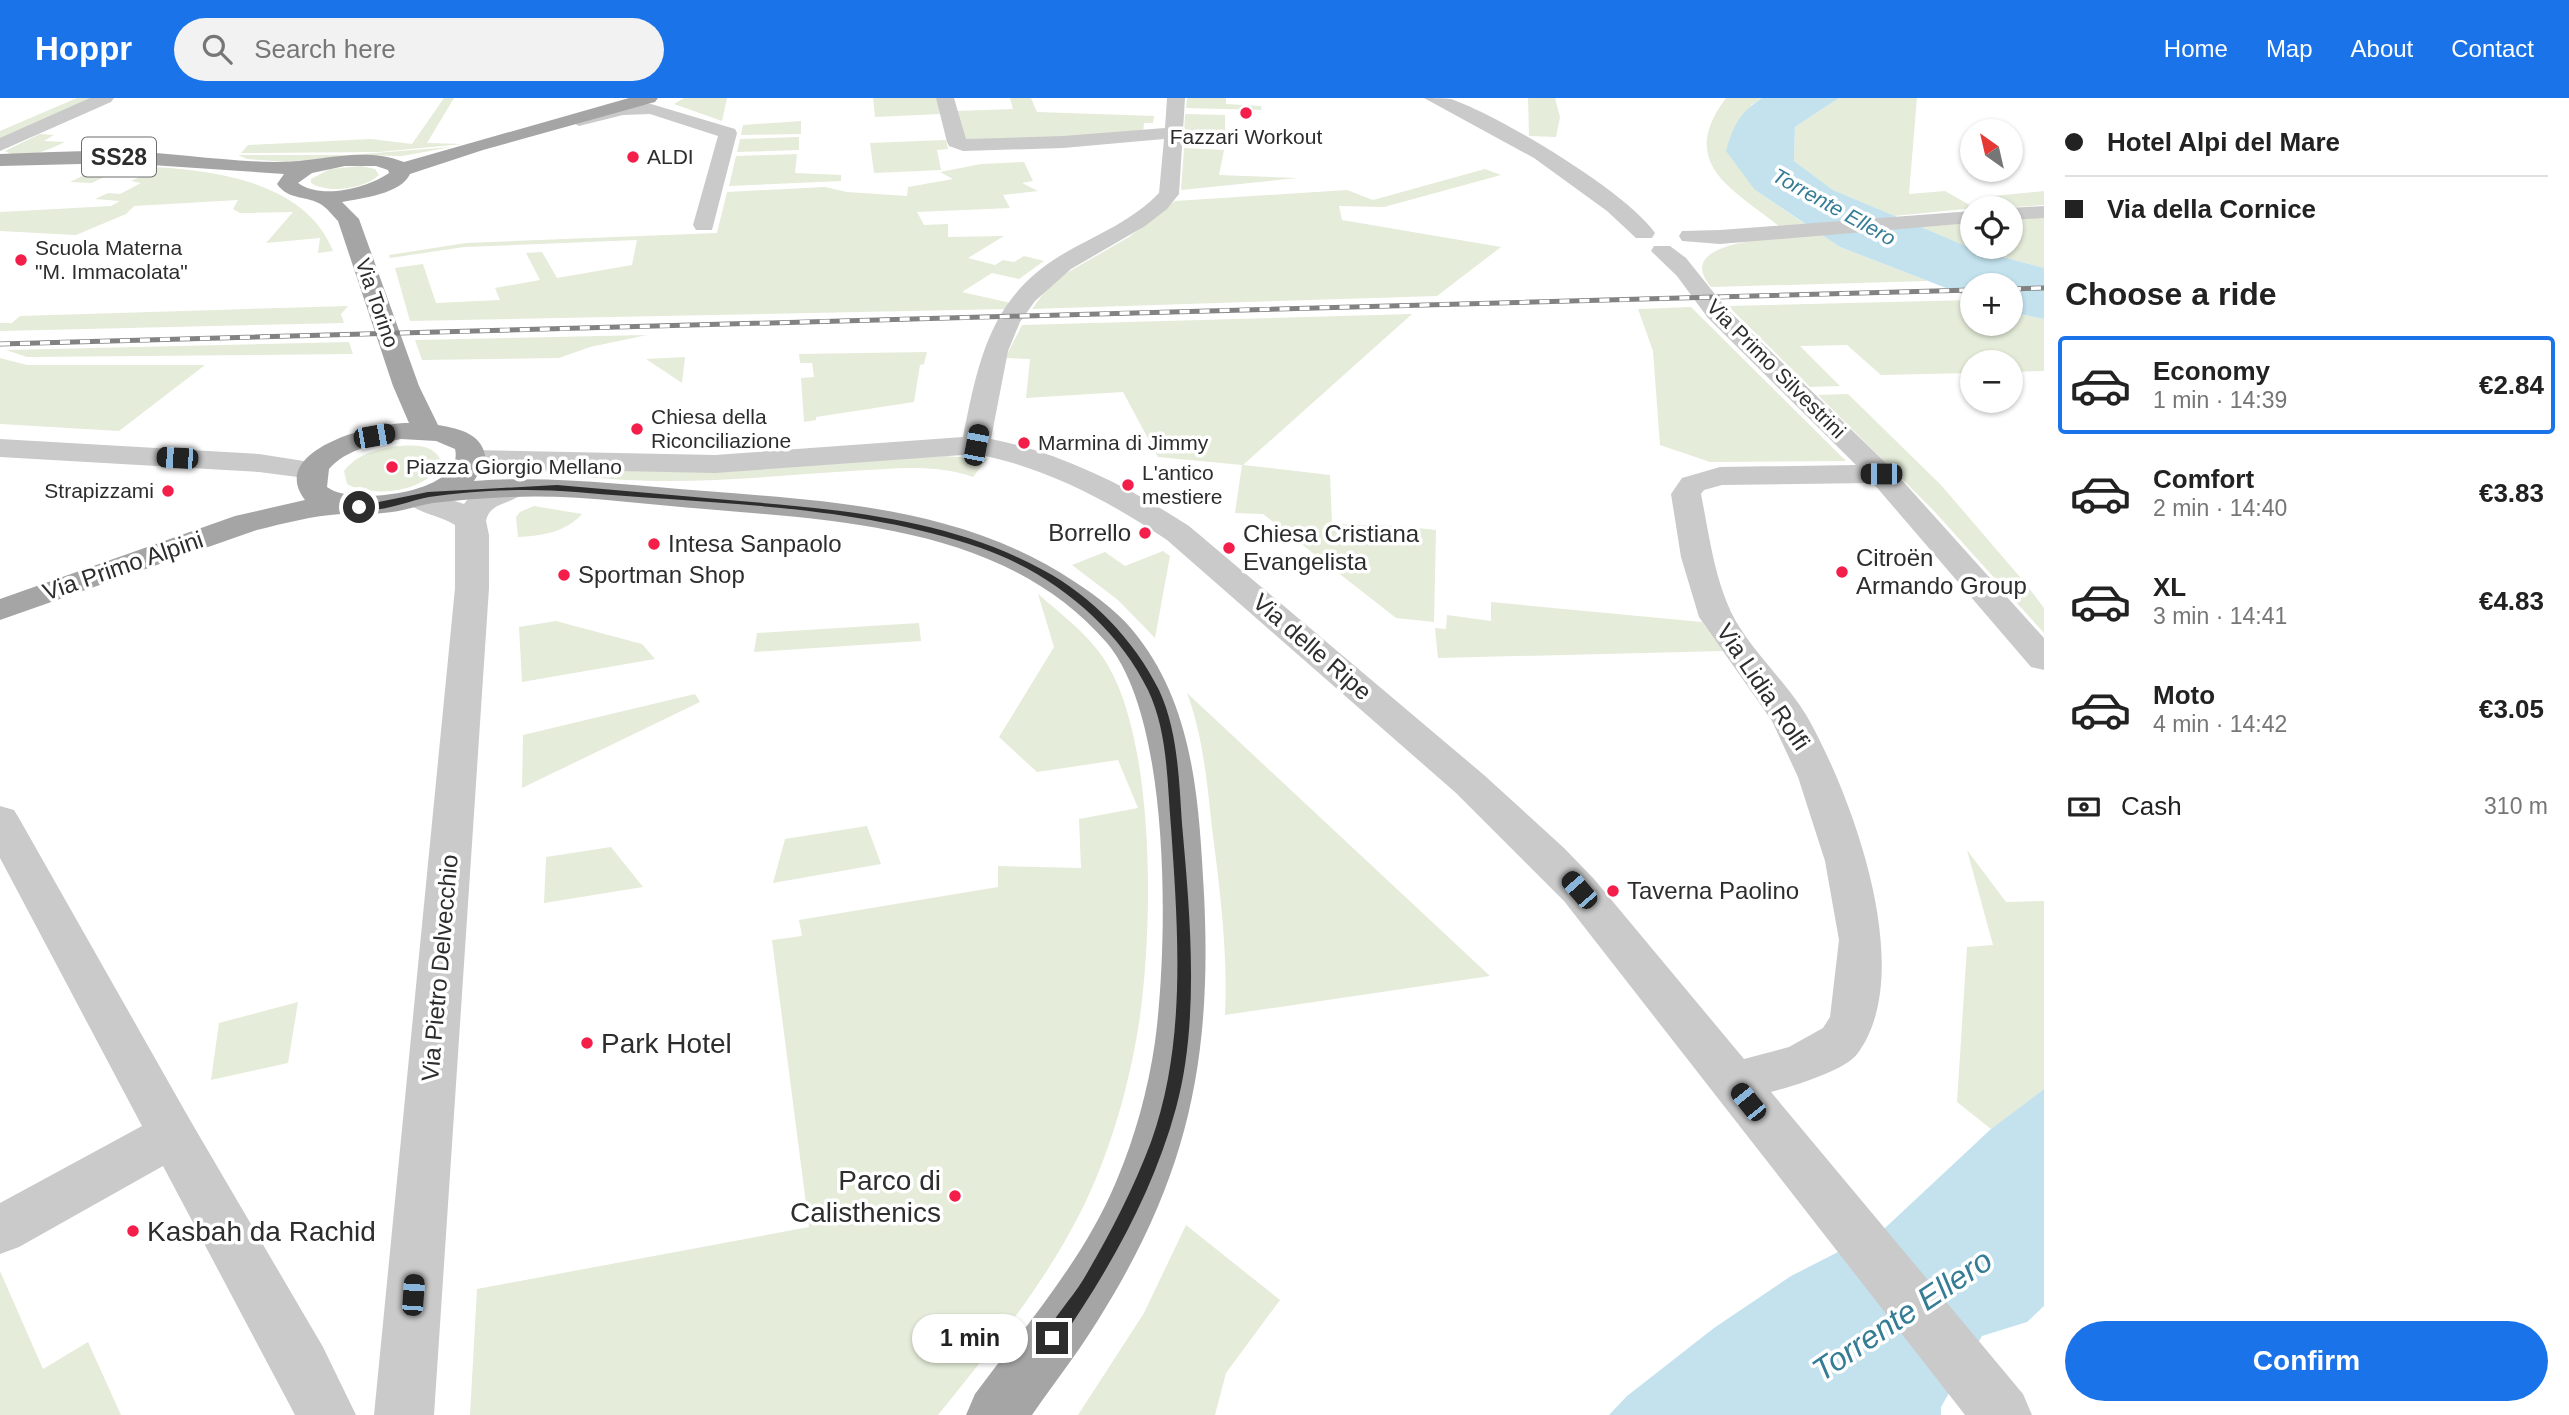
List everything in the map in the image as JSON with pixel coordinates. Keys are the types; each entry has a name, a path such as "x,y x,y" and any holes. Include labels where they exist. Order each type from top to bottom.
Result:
{"main road":[{"path":"348,219 330,201 317,195 291,190 288,184 290,178 312,167 362,159 395,166 553,124 657,102"},
{"name":"SS28","path":"0,160 136,158 312,167"},
{"name":"SS28","path":"238,165 274,171 290,178"},
{"path":"317,195 360,192 394,180 395,166"},
{"path":"348,219 351,205 360,192"},
{"name":"Via Torino","path":"348,219 406,386 427,430"},
{"path":"374,436 397,413 406,386"},
{"path":"470,462 468,445 452,435 427,430 374,436 336,450 311,476 314,492 340,505 381,506 423,497 557,488 834,512 911,524 958,537 1013,558 1069,592 1127,645 1153,691 1161,710 1171,758 1183,894 1181,1038 1170,1104 1143,1181 1108,1253 1064,1321 996,1415"},
{"path":"470,462 508,478 557,488"},
{"path":"423,497 447,486 470,462"},
{"name":"Via Primo Alpini","path":"246,523 271,511 311,476"},
{"name":"Via Primo Alpini","path":"0,610 246,523 298,510 340,505"}],"street":[{"path":"0,145 105,98"},
{"path":"945,98 956,142 963,145 1063,142 1174,132"},
{"path":"976,445 993,355 999,340 1025,299 1053,270 1135,224 1168,196 1177,98"},
{"name":"Via Primo Silvestrini","path":"1433,98 1490,124 1550,158 1676,242 1695,287 1717,313 1881,474 2044,659"},
{"path":"657,102 729,133 704,225"},
{"path":"2023,213 2044,212"},
{"path":"1676,242 1960,218"},
{"name":"Via delle Ripe","path":"470,462 704,464 976,445 1003,449 1037,460 1097,486 1148,513 1205,554 1470,784 1549,858 1579,890 1732,1083 2002,1409"},
{"path":"0,448 260,463 303,458 336,450"},
{"path":"260,463 311,476"},
{"name":"Via Lidia Rolfi","path":"1732,1083 1802,1063 1840,1042 1854,1014 1861,940 1846,861 1818,777 1790,719 1716,617 1697,557 1686,494 1693,484 1720,476 1881,474"},
{"path":"423,497 455,511 470,522 476,507 482,501 512,489"},
{"name":"Via Pietro Delvecchio","path":"404,1415 470,614 473,535 470,522"},
{"path":"4,837 303,1367 326,1415"},
{"path":"0,1230 172,1135"}],"green space":[{"path":"77,98 96,98 0,140 0,131"},
{"path":"444,98 454,98 427,143 463,144 379,152 241,153 248,145 371,139 412,144"},
{"path":"684,98 727,98 722,121 674,104"},
{"path":"873,98 937,98 940,114 875,117"},
{"path":"1010,98 1031,98 1037,112 1154,116 1153,123 1144,123 1143,133 965,143 956,111 1013,109"},
{"path":"1187,98 1226,98 1226,104 1261,106 1262,110 1186,108"},
{"path":"1528,98 1555,98 1560,117 1556,137 1529,136"},
{"path":"1726,98 1762,98 1751,105 1755,190 1805,224 1779,226 1728,186 1716,172 1709,157 1707,140 1712,121"},
{"path":"1839,98 1917,98 1909,194 1945,191 1960,200 1960,209 1894,216 1833,190 1794,161 1795,127"},
{"path":"1185,114 1225,115 1225,137 1184,135"},
{"path":"801,121 801,134 741,135 743,125"},
{"path":"40,134 54,135 44,141 65,142 27,155 5,151"},
{"path":"799,137 799,150 737,152 740,139"},
{"path":"946,140 948,149 937,150 941,170 874,173 870,143"},
{"path":"451,147 402,156 358,155 286,162 247,159 238,155 350,155"},
{"path":"1184,148 1224,150 1219,175 1298,178 1181,190"},
{"path":"797,154 795,173 841,175 841,181 729,186 736,156"},
{"path":"1024,162 1033,181 1022,183 1038,191 1003,195 1010,208 917,212 924,225 948,224 948,237 1004,236 968,258 995,265 1003,260 1014,262 1024,256 1044,261 1019,279 992,273 962,292 1011,303 1008,309 410,321 395,268 423,264 436,303 500,300 495,288 540,280 526,253 542,252 557,278 632,265 637,240 464,247 390,258 389,255 466,243 717,233 727,192 825,187 847,192 907,196 908,187 953,179 940,172 981,164"},
{"path":"103,166 200,171 266,188 294,203 317,224 333,251 318,253 320,238 266,243 293,212 240,213 233,209 238,200 134,206 126,214 76,235 0,231 0,212 111,206 120,201 95,199 108,193 120,194 141,183 131,181 146,174 116,171 92,183 70,182"},
{"path":"361,166 375,169 379,175 356,187 336,189 311,183 311,179 330,169"},
{"path":"1485,169 1501,175 1384,207 1339,206 1342,220 1501,247 1437,296 1032,309 1046,290 1063,275 1129,237 1175,201 1347,190 1373,200"},
{"path":"2044,191 2044,205 2023,206 2023,196 1993,196"},
{"path":"2044,217 2044,268 2010,259 2023,259 2023,219"},
{"path":"1960,224 1960,244 1920,227"},
{"path":"1821,234 1840,247 1928,281 1711,287 1703,273 1706,258 1734,244"},
{"path":"1960,300 1960,336 2023,336 2023,315 2044,319 2044,371 2023,372 2023,350 1960,350 1960,373 1881,375 1847,345 1800,346 1840,386 1810,387 1728,306"},
{"path":"348,306 341,314 344,323 0,331 0,323 12,323 20,316"},
{"path":"1691,307 1846,461 1710,462 1660,445 1653,351 1638,309"},
{"path":"1412,314 1243,465 1330,475 1332,524 1436,530 1434,622 1396,618 1263,514 1235,513 1242,465 1158,457 1123,392 1026,398 1030,359 1005,358 1022,325"},
{"path":"647,335 590,347 559,358 422,360 415,340"},
{"path":"349,342 353,354 27,357 6,350"},
{"path":"927,352 924,364 920,365 914,402 816,417 816,420 804,422 801,378 814,377 812,363 800,363 799,354"},
{"path":"685,357 682,383 646,359"},
{"path":"0,358 27,365 205,365 119,431 0,424"},
{"path":"1848,394 1941,485 2026,584 2044,608 2044,633 1934,511 1818,395"},
{"path":"397,446 428,448 438,455 441,461 435,472 425,480 399,490 371,491 347,484 344,471 355,460 375,451"},
{"path":"944,456 987,459 973,477 943,470 913,468 731,479 641,481 555,474 537,469 694,472"},
{"path":"534,506 582,514 569,525 553,532 518,537 516,517 520,512"},
{"path":"1163,551 1170,556 1155,638 1118,600 1072,565 1105,552 1125,566"},
{"path":"1038,594 1095,647 1121,692 1134,738 1142,790 1148,902 1141,1005 1135,1046 1119,1112 1088,1197 1031,1295 938,1415 470,1415 477,1289 809,1227 772,940 802,936 799,920 998,887 998,866 1081,868 1079,819 1138,808 1118,760 1037,772 999,737 1054,647"},
{"path":"1491,602 1702,622 1723,651 1438,658 1435,628 1446,629 1447,615 1491,621"},
{"path":"556,621 642,644 655,659 522,682 519,627"},
{"path":"919,623 921,641 754,652 757,633"},
{"path":"1187,693 1490,976 1225,1015 1224,944 1218,875 1204,759"},
{"path":"695,694 700,702 522,788 523,735"},
{"path":"867,826 881,864 773,883 785,839"},
{"path":"611,847 643,887 544,903 546,857"},
{"path":"1967,850 2006,902 2044,901 2044,1089 1991,1129 1957,1102 1967,947 1993,945"},
{"path":"298,1002 288,1063 211,1080 219,1023"},
{"path":"1186,1225 1280,1300 1226,1373 1215,1415 1078,1415 1144,1313"},
{"path":"0,1271 43,1369 88,1342 121,1415 0,1415"}],"water":[{"name":"Torrente Ellero","path":"1762,98 1839,98 1795,127 1794,161 1833,190 1960,244 1960,259 2010,259 2044,268 2044,319 2023,315 2023,273 1960,273 1960,293 1840,247 1755,190 1726,151 1738,120"},
{"name":"Torrente Ellero","path":"2044,1089 2044,1306 2027,1322 1982,1336 1941,1407 1941,1415 1609,1415 1627,1396 1714,1328 1791,1276 1885,1228 1991,1129"}],"railway":[{"path":"2023,289 2044,288"},
{"path":"0,344 1960,290"}],"place":[{"name":"Fazzari Workout","path":"1246,113"},
{"name":"ALDI","path":"633,157"},
{"name":"Scuola Materna \"M. Immacolata\"","path":"21,260"},
{"name":"Chiesa della Riconciliazione","path":"637,429"},
{"name":"Marmina di Jimmy","path":"1024,443"},
{"name":"Piazza Giorgio Mellano","path":"392,467"},
{"name":"L'antico mestiere","path":"1128,485"},
{"name":"Strapizzami","path":"168,491"},
{"name":"Borrello","path":"1145,533"},
{"name":"Intesa Sanpaolo","path":"654,544"},
{"name":"Chiesa Cristiana Evangelista","path":"1229,548"},
{"name":"Citroën Armando Group","path":"1842,572"},
{"name":"Sportman Shop","path":"564,575"},
{"name":"Taverna Paolino","path":"1613,891"},
{"name":"Park Hotel","path":"587,1043"},
{"name":"Parco di Calisthenics","path":"955,1196"},
{"name":"Kasbah da Rachid","path":"133,1231"}],"route":[{"path":"359,507 381,506 428,495 458,492 557,488 834,512 911,524 988,547 1042,573 1095,613 1127,645 1145,674 1161,710 1171,758 1180,843 1185,947 1181,1038 1170,1104 1159,1140 1126,1220 1087,1288 1052,1338"}]}
